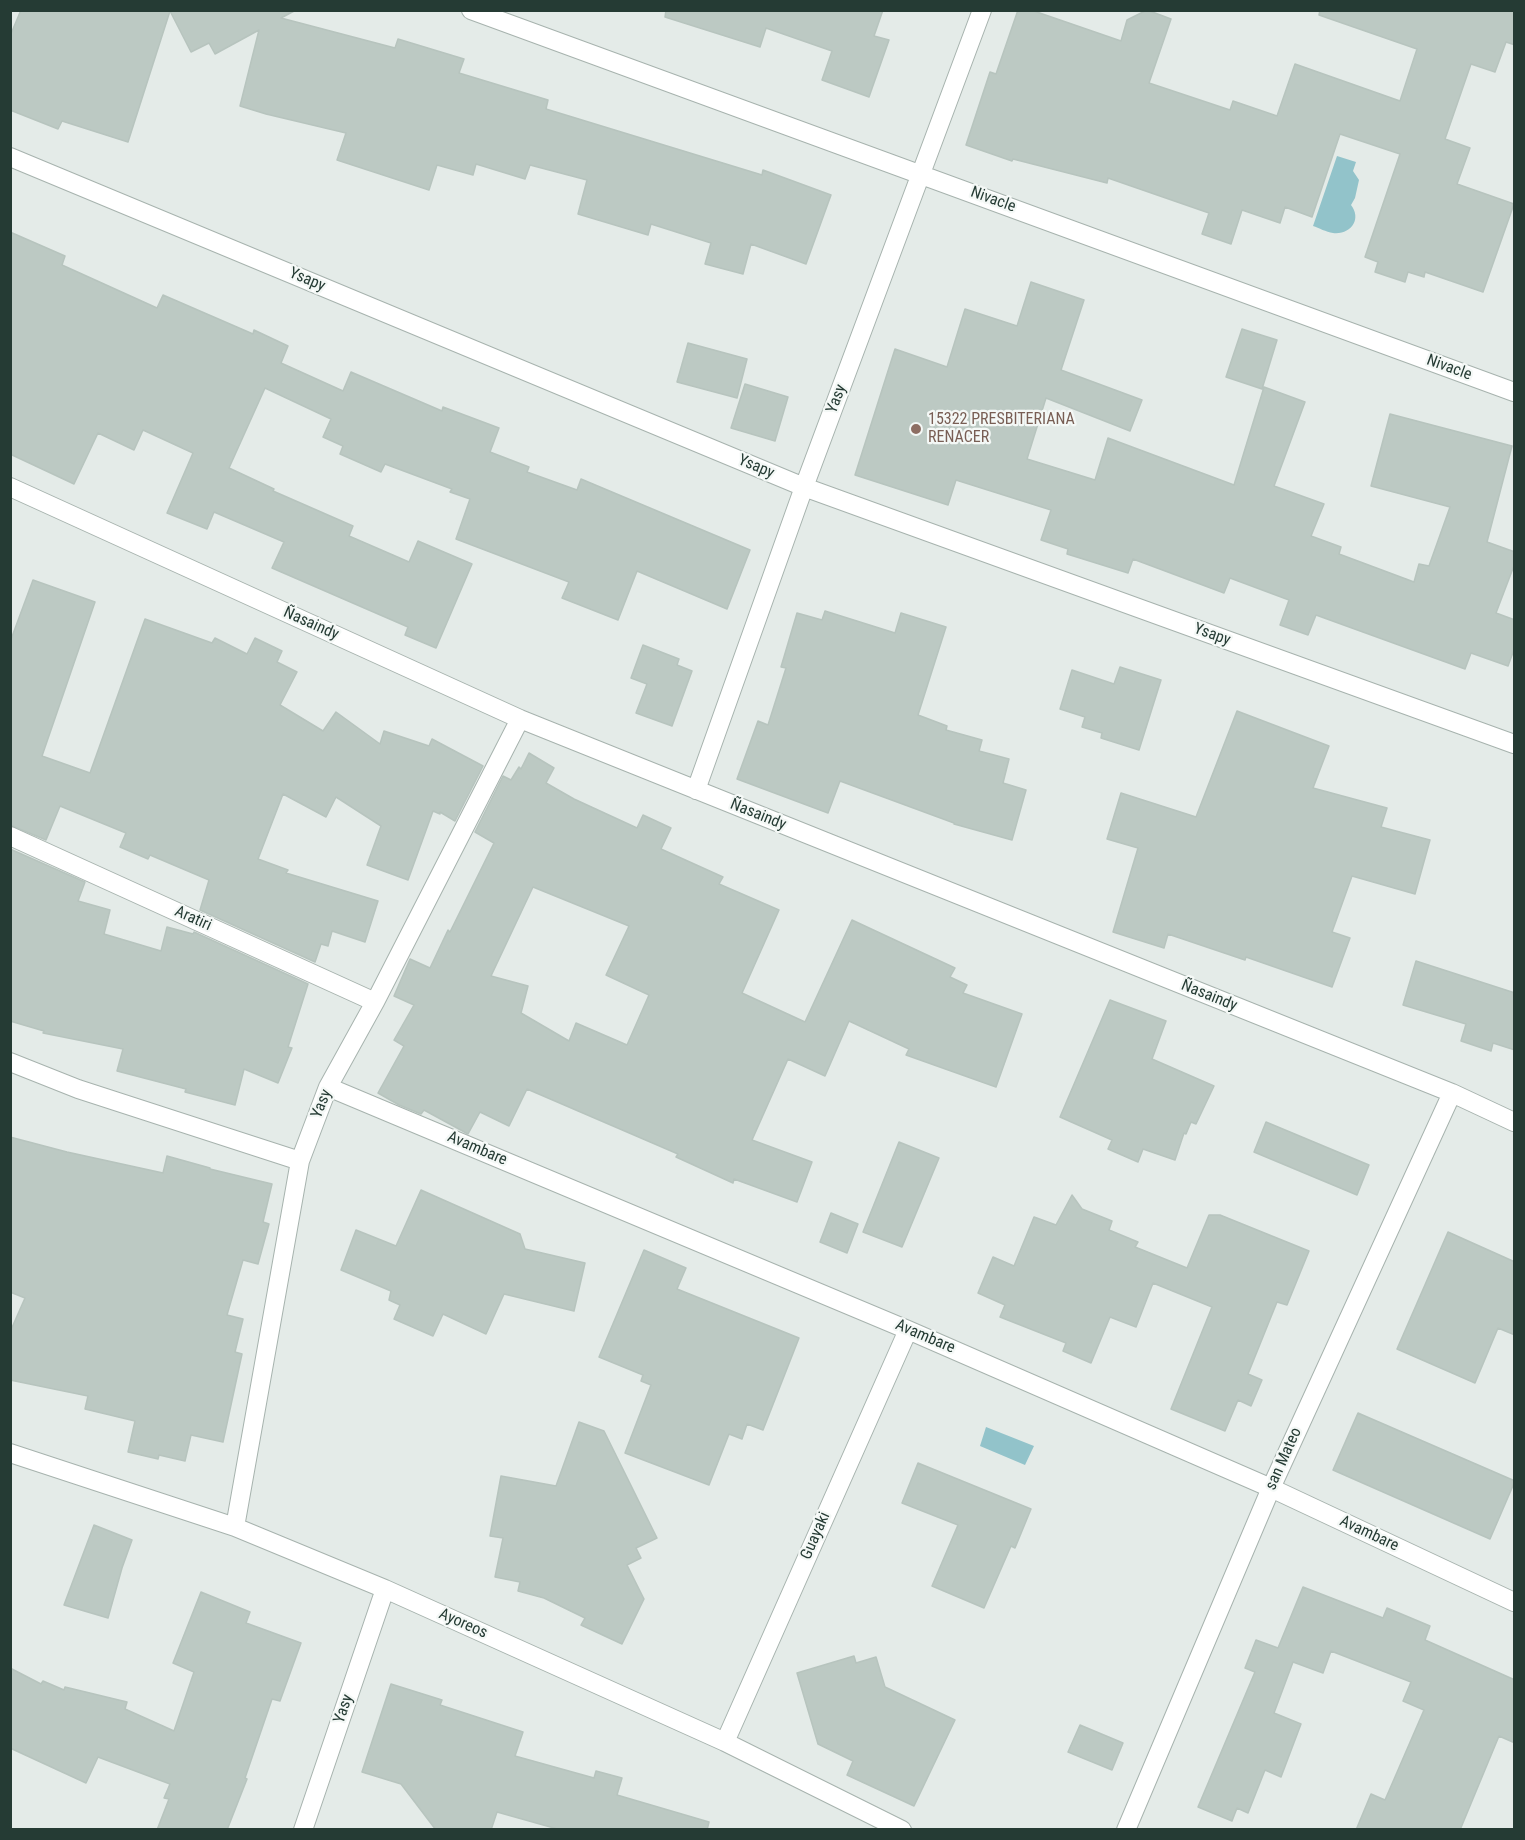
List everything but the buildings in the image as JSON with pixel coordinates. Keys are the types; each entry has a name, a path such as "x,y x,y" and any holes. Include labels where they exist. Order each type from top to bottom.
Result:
{"street":[{"name":"Nivacle","path":"471,10 1515,392"},
{"name":"Yasy","path":"696,790 804,487 982,10"},
{"name":"Ysapy","path":"10,157 804,487 1515,744"},
{"name":"Ñasaindy","path":"10,488 520,719 1452,1093 1515,1122"},
{"name":"Yasy","path":"235,1527 300,1161 328,1087 375,1002 520,719"},
{"name":"Aratiri","path":"10,836 375,1002"},
{"path":"10,1062 78,1089 300,1161"},
{"name":"Avambare","path":"328,1087 908,1330 1271,1488 1515,1602"},
{"name":"san Mateo","path":"1126,1830 1271,1488 1452,1093"},
{"name":"Guayaki","path":"725,1742 908,1330"},
{"name":"Ayoreos","path":"10,1453 235,1527 385,1589 725,1742 902,1830"},
{"name":"Yasy","path":"303,1830 385,1589"}],"water":[{"path":"1337,156 1356,162 1353,171 1359,180 1351,205 1355,221 1350,229 1333,233 1313,226"},
{"path":"986,1427 1034,1446 1025,1465 980,1446"}],"place":[{"name":"15322 PRESBITERIANA RENACER","path":"916,429"}]}
